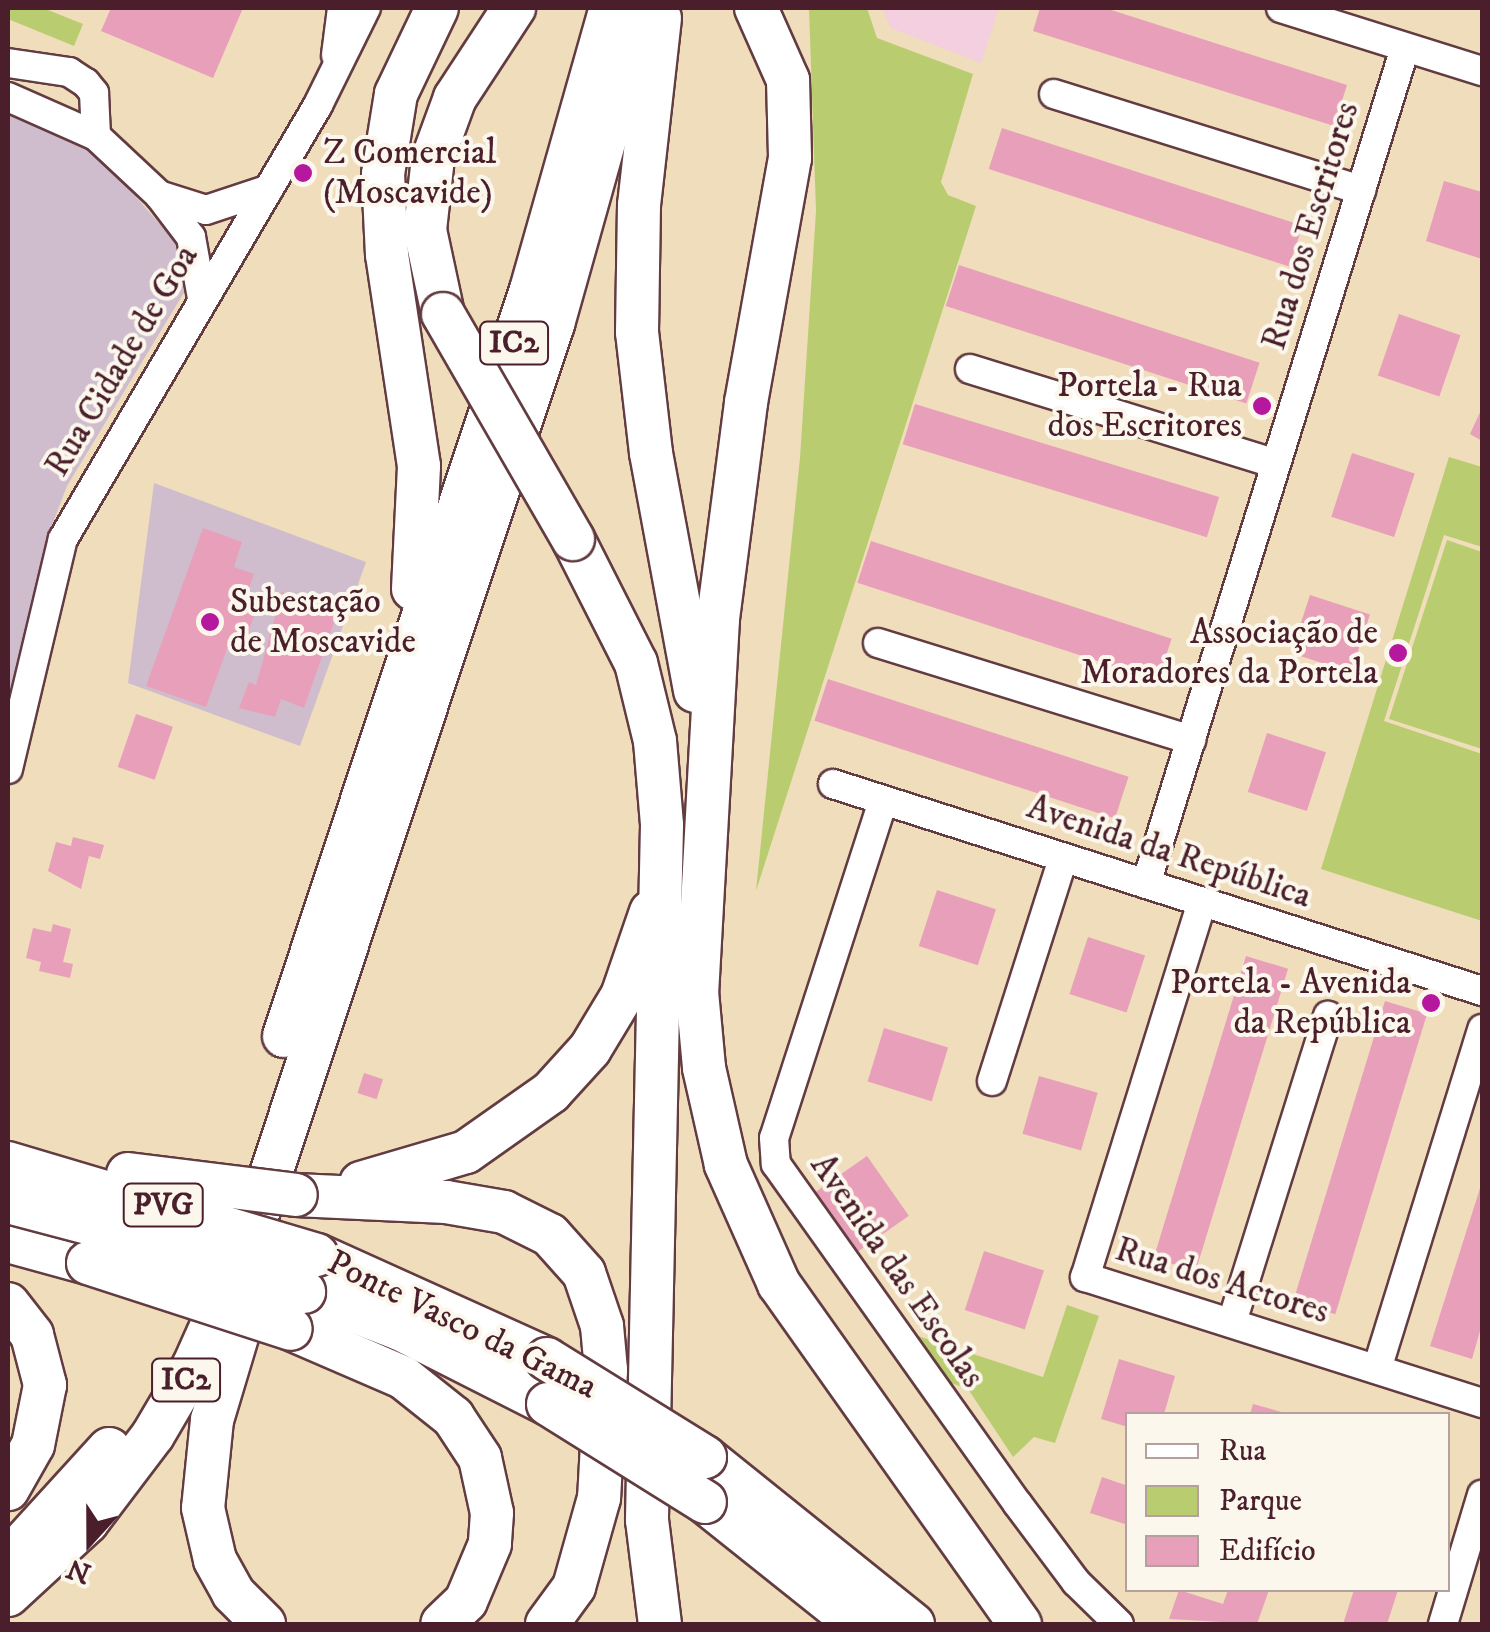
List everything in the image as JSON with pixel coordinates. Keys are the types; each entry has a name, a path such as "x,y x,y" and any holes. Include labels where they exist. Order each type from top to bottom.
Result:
{"highway":[{"path":"404,674 418,554 419,466 386,255 383,174 396,94 438,8"},
{"path":"514,8 455,98 433,158 424,230 443,314 620,625 646,696 664,874 647,1520 660,1624"},
{"name":"IC2","path":"8,1558 105,1454 186,1318 531,290 611,8"},
{"name":"IC2","path":"8,1596 87,1522 174,1401 246,1249 553,324 642,8"},
{"path":"662,8 638,205 637,332 651,453 708,755"},
{"path":"756,8 788,80 790,158 728,527 708,755 698,1005 710,1104 736,1193 779,1284 1020,1624"},
{"path":"316,1197 416,1172 466,1152 525,1114 590,1048 622,996 664,874"},
{"path":"264,1624 233,1592 215,1560 203,1483 215,1404 240,1330 288,1117"},
{"path":"8,1161 316,1197 446,1202 504,1212 550,1234 584,1273 602,1326 606,1370 600,1498 581,1570 547,1624"},
{"name":"Ponte Vasco da Gama","path":"8,1161 304,1292 546,1359 705,1457 914,1624"},
{"name":"Ponte Vasco da Gama","path":"8,1202 144,1238 400,1329 548,1404 705,1502 858,1624"},
{"path":"8,1241 304,1292 453,1416 480,1458 492,1513 490,1544 466,1601 442,1624"},
{"path":"8,1489 33,1444 42,1409 43,1360 20,1320"}],"street":[{"name":"Rua Cidade de Goa","path":"335,69 342,8"},
{"name":"Rua Cidade de Goa","path":"8,769 63,540 202,298 270,189 366,8"},
{"path":"1282,8 1482,71"},
{"name":"Rua dos Escritores","path":"1146,884 1405,48"},
{"path":"8,63 69,72 86,83 94,93 96,136"},
{"path":"1054,94 1361,190"},
{"path":"8,97 96,136 158,195 190,237 202,298"},
{"path":"206,210 270,189"},
{"path":"158,195 206,210 236,243"},
{"path":"190,237 236,243"},
{"path":"970,368 1276,464"},
{"path":"878,643 1191,740"},
{"name":"Avenida da República","path":"833,784 1482,991"},
{"name":"Avenida das Escolas","path":"883,801 774,1138 776,1164 1017,1503 1084,1590 1119,1624"},
{"path":"992,1082 1063,858"},
{"name":"Rua dos Actores","path":"1202,902 1084,1277 1482,1403"},
{"path":"1232,1322 1328,1016"},
{"path":"1377,1369 1482,1029"},
{"path":"1443,1624 1482,1495"}],"shaded area":[{"path":"882,8 999,8 981,63 891,28"},
{"path":"8,111 82,141 104,160 183,251 188,286 67,486 49,533 8,718"},
{"name":"Subestação de Moscavide","path":"154,483 366,562 300,746 128,683"}],"green space":[{"path":"8,8 43,8 83,24 74,46 8,19"},
{"path":"809,8 867,8 877,38 973,74 941,182 948,195 976,206 756,891 800,458 816,211"},
{"name":"Associação de Moradores da Portela","path":"1449,457 1482,467 1482,547 1444,535 1384,721 1482,754 1482,921 1321,869"},
{"path":"1447,540 1482,552 1482,749 1389,719"},
{"path":"1067,1305 1099,1316 1055,1443 1034,1437 1013,1457 968,1389 943,1380 906,1332 1043,1377"}],"building":[{"path":"111,8 243,8 213,78 101,31"},
{"path":"1040,8 1105,8 1347,85 1334,126 1033,31"},
{"path":"1002,128 1303,226 1289,267 989,169"},
{"path":"1444,181 1482,192 1482,259 1426,241"},
{"path":"959,265 1260,363 1246,404 946,306"},
{"path":"1399,314 1460,335 1439,397 1378,375"},
{"path":"915,404 1219,497 1207,537 903,444"},
{"path":"1482,408 1482,441 1470,434"},
{"path":"1352,453 1415,473 1394,537 1331,517"},
{"name":"Subestação de Moscavide","path":"203,528 242,542 234,567 254,574 246,596 259,601 243,648 229,643 206,707 146,686"},
{"path":"871,541 1172,639 1158,680 857,583"},
{"path":"282,592 338,611 304,708 281,699 275,717 239,708 249,682 256,685"},
{"path":"1310,595 1370,614 1351,672 1291,653"},
{"path":"828,679 1129,777 1115,818 814,721"},
{"path":"136,714 173,727 155,780 118,767"},
{"path":"1267,733 1326,752 1307,811 1248,792"},
{"path":"73,837 104,845 100,859 89,856 81,889 48,871 56,842 71,846"},
{"path":"937,890 996,909 978,965 919,946"},
{"path":"53,924 71,929 63,962 73,964 70,978 39,971 41,962 26,958 33,928 51,932"},
{"path":"1088,937 1145,956 1127,1013 1069,994"},
{"path":"1246,956 1288,969 1196,1271 1154,1258"},
{"path":"1385,1001 1427,1014 1335,1314 1293,1301"},
{"path":"884,1028 948,1048 932,1101 868,1082"},
{"path":"364,1073 383,1079 377,1099 358,1093"},
{"path":"1039,1076 1098,1093 1081,1150 1022,1134"},
{"path":"867,1156 909,1216 855,1254 813,1194"},
{"path":"1482,1182 1482,1324 1472,1359 1430,1346"},
{"path":"984,1251 1044,1270 1025,1329 965,1310"},
{"path":"1119,1359 1175,1376 1165,1412 1125,1412 1125,1426 1101,1419"},
{"path":"1253,1404 1281,1412 1251,1412"},
{"path":"1102,1477 1125,1485 1125,1524 1090,1513"},
{"path":"1178,1592 1223,1604 1227,1592 1268,1592 1257,1624 1169,1619"},
{"path":"1353,1592 1397,1592 1387,1624 1343,1624"}],"place":[{"name":"Z Comercial (Moscavide)","path":"303,173"},
{"name":"Portela - Rua dos Escritores","path":"1262,406"},
{"name":"Subestação de Moscavide","path":"210,622"},
{"name":"Associação de Moradores da Portela","path":"1398,653"},
{"name":"Portela - Avenida da República","path":"1431,1003"}]}
